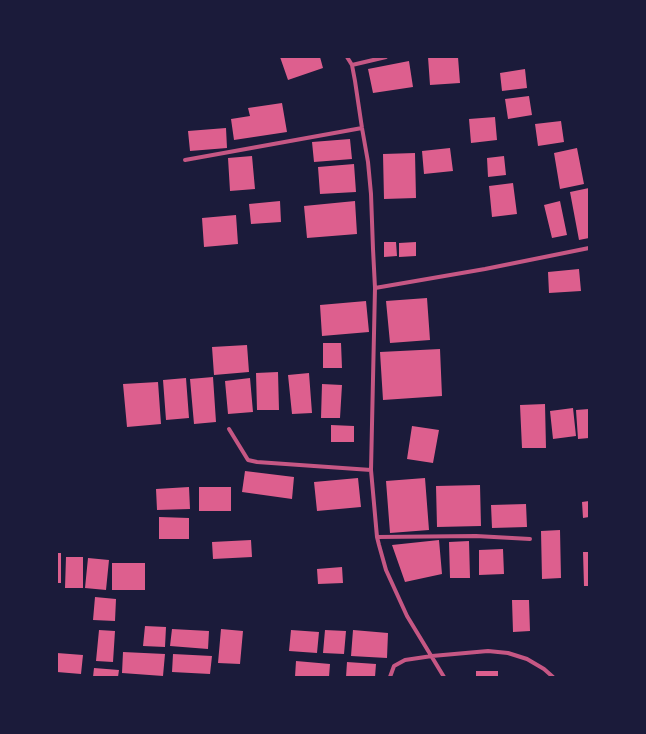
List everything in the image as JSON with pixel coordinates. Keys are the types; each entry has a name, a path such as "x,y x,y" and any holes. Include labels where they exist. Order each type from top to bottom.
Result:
{"street":[{"path":"347,57 352,65 368,162 371,194 375,288 371,470 377,537 386,570 407,616 444,677"},
{"path":"352,65 386,57"},
{"path":"185,160 362,128"},
{"path":"375,288 485,269 589,248"},
{"path":"229,429 248,460 257,462 371,470"},
{"path":"377,537 476,536 530,539"},
{"path":"390,677 394,666 405,660 488,651 508,653 527,659 544,669 553,677"}],"building":[{"path":"280,57 320,57 323,68 288,80"},
{"path":"428,57 458,57 460,83 430,85"},
{"path":"409,61 413,87 373,93 368,69"},
{"path":"525,69 527,88 502,91 500,73"},
{"path":"529,96 532,115 508,119 505,99"},
{"path":"282,103 287,132 234,140 231,119 250,116 248,108"},
{"path":"495,117 497,140 471,143 469,119"},
{"path":"561,121 564,142 538,146 535,124"},
{"path":"226,128 227,148 190,151 188,131"},
{"path":"350,139 352,159 314,162 312,142"},
{"path":"450,148 453,171 424,174 422,151"},
{"path":"577,148 584,184 560,189 554,153"},
{"path":"415,153 416,198 384,199 383,154"},
{"path":"252,156 255,189 230,191 228,158"},
{"path":"504,156 506,175 488,177 487,158"},
{"path":"354,164 356,192 320,194 318,167"},
{"path":"513,183 517,214 492,217 489,186"},
{"path":"589,188 589,238 579,240 570,192"},
{"path":"280,201 281,222 251,224 249,204"},
{"path":"355,201 357,234 307,238 304,206"},
{"path":"560,201 567,235 552,238 544,205"},
{"path":"236,215 238,244 204,247 202,218"},
{"path":"384,242 396,242 397,256 384,257"},
{"path":"416,242 416,256 399,257 399,243"},
{"path":"579,269 581,291 549,293 548,272"},
{"path":"427,298 430,340 390,343 386,301"},
{"path":"366,301 369,332 322,336 320,305"},
{"path":"323,343 341,343 342,368 323,368"},
{"path":"247,345 249,372 214,375 212,347"},
{"path":"440,349 442,396 383,400 380,352"},
{"path":"278,372 279,410 257,410 256,373"},
{"path":"309,373 312,413 292,414 288,375"},
{"path":"213,377 216,422 194,424 190,379"},
{"path":"186,378 189,418 166,420 163,380"},
{"path":"250,378 253,412 228,414 225,381"},
{"path":"158,382 161,424 127,427 123,384"},
{"path":"322,384 342,385 340,418 321,418"},
{"path":"545,404 546,448 522,448 520,405"},
{"path":"573,408 576,436 553,439 550,411"},
{"path":"589,409 589,438 578,439 576,410"},
{"path":"331,425 354,426 354,442 331,442"},
{"path":"412,426 439,430 433,463 407,459"},
{"path":"245,471 294,477 292,499 242,492"},
{"path":"358,478 361,507 317,511 314,482"},
{"path":"425,478 429,530 390,533 386,481"},
{"path":"480,485 481,526 437,527 436,486"},
{"path":"189,487 190,509 157,510 156,489"},
{"path":"199,487 231,487 231,511 199,511"},
{"path":"589,501 589,517 583,518 582,502"},
{"path":"526,504 527,527 492,528 491,505"},
{"path":"159,517 189,518 189,539 159,539"},
{"path":"560,530 561,578 542,579 541,531"},
{"path":"251,540 252,557 213,559 212,542"},
{"path":"439,540 442,574 405,582 392,545"},
{"path":"469,541 470,578 450,578 449,542"},
{"path":"503,549 504,574 479,575 479,550"},
{"path":"583,552 589,552 589,586 584,586"},
{"path":"57,553 61,553 61,583 57,583"},
{"path":"66,557 83,557 83,588 65,588"},
{"path":"88,558 109,560 106,590 85,588"},
{"path":"112,563 145,563 145,590 112,590"},
{"path":"342,567 343,583 318,584 317,569"},
{"path":"95,597 116,599 115,621 93,620"},
{"path":"512,600 529,600 530,631 513,632"},
{"path":"145,626 166,627 165,647 143,646"},
{"path":"172,629 209,631 208,649 170,646"},
{"path":"221,629 243,631 240,664 218,663"},
{"path":"99,630 115,631 113,662 96,661"},
{"path":"291,630 319,632 317,653 289,651"},
{"path":"325,630 346,631 344,654 323,653"},
{"path":"353,630 388,633 387,658 351,656"},
{"path":"123,652 165,654 163,676 122,673"},
{"path":"57,653 83,655 81,674 57,672"},
{"path":"173,654 212,656 210,674 172,672"},
{"path":"296,661 330,664 329,677 295,677"},
{"path":"347,662 376,664 375,677 346,677"},
{"path":"94,668 119,670 118,677 93,677"},
{"path":"476,671 498,671 498,677 476,677"}]}
